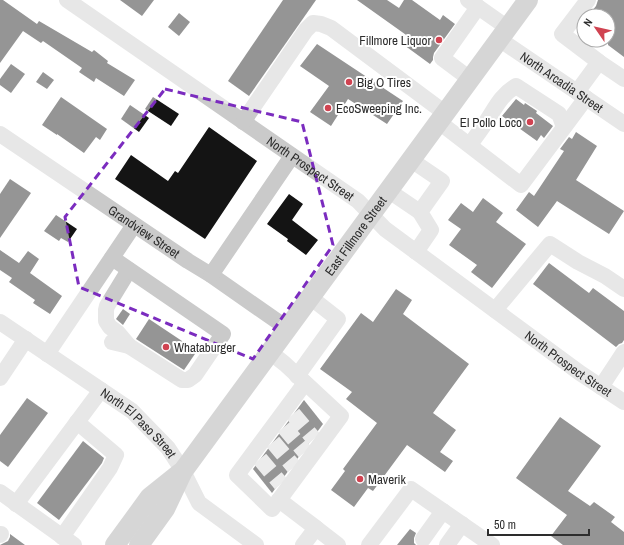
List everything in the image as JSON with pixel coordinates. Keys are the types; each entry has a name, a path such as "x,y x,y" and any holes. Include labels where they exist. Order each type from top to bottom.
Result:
{"main road":[{"name":"East Fillmore Street","path":"139,545 165,509 183,471 528,0"},
{"name":"East Fillmore Street","path":"115,545 150,497 183,471"}],"street":[{"name":"North Prospect Street","path":"67,0 358,201 385,229 580,373 624,402"},
{"path":"588,0 562,34 624,79"},
{"path":"470,79 442,58 473,3"},
{"name":"North Arcadia Street","path":"473,3 503,34 582,95 624,124"},
{"path":"243,122 306,30 313,23 321,24 331,28 442,117 470,145 521,185 564,127 599,62"},
{"path":"470,145 500,99 516,86 559,114 564,127"},
{"name":"Grandview Street","path":"0,134 134,225 211,275 287,328"},
{"path":"211,275 292,156"},
{"path":"411,160 442,181 420,212"},
{"path":"388,191 420,212 431,230 416,252"},
{"path":"129,346 118,332 110,327 106,321 106,310 134,225"},
{"path":"494,310 550,244 578,262 605,276 624,289"},
{"path":"121,264 223,334 195,375 188,380 182,380 129,346 107,339 99,330 96,323 97,308 121,264"},
{"path":"47,354 121,264"},
{"path":"270,352 285,364 301,379 341,416 307,455 282,491 272,509 237,475 257,456 290,411 301,379 338,319 310,297"},
{"name":"North El Paso Street","path":"0,322 132,411 168,448 183,471 199,503 256,545"},
{"path":"0,378 26,339"},
{"path":"601,387 624,352"},
{"path":"16,504 101,390"},
{"path":"0,492 68,541 116,455 77,422"},
{"path":"369,545 411,489 492,545"},
{"path":"282,491 316,528 338,545"},
{"path":"424,539 443,512"},
{"path":"447,545 462,524"},
{"path":"303,545 316,528"}],"highlighted area":[{"path":"165,89 302,122 333,245 253,359 79,287 65,217"}],"building":[{"path":"0,0 3,0 37,24 39,21 92,52 94,50 108,61 107,63 135,80 124,96 96,78 94,82 79,72 82,68 43,41 41,43 23,31 0,63"},
{"path":"120,0 154,0 142,16"},
{"path":"283,0 316,0 249,96 228,81"},
{"path":"357,0 387,0 399,8 404,0 412,0 440,20 443,15 455,24 434,53 433,60 430,64 404,45 409,37"},
{"path":"598,0 624,0 624,57 612,48 616,48 616,8 594,8"},
{"path":"179,13 190,22 179,36 168,27"},
{"name":"Big O Tires","path":"317,44 403,101 387,124 348,99 331,126 310,112 329,86 300,66"},
{"path":"11,64 25,74 11,93 0,85 0,79"},
{"path":"43,72 54,80 47,89 36,82"},
{"path":"61,97 107,129 100,140 96,137 84,153 42,125"},
{"path":"153,97 179,114 171,126 145,109"},
{"name":"El Pollo Loco","path":"516,99 524,105 525,103 537,111 536,113 553,126 544,138 541,135 537,141 502,116"},
{"path":"130,105 149,118 139,132 121,119"},
{"path":"209,127 257,161 205,239 115,179 131,155 168,181 175,171 178,173"},
{"path":"576,132 597,146 576,180 624,211 609,234 557,201 538,227 516,210 529,192 534,196 564,151 560,149 569,137 572,139"},
{"path":"10,179 31,193 0,238 0,194"},
{"path":"289,194 303,204 292,220 318,240 306,255 287,241 288,239 267,224"},
{"path":"483,198 503,213 496,222 526,244 492,288 471,272 477,265 449,245 461,229 448,220 461,203 473,212"},
{"path":"56,215 77,229 68,242 61,238 59,241 44,231"},
{"path":"0,250 19,263 28,251 39,259 30,273 62,296 50,314 33,303 35,300 9,282 12,278 0,270"},
{"path":"549,263 589,293 593,288 624,311 624,340 622,343 616,347 533,284"},
{"path":"396,289 412,300 403,314 469,364 433,413 456,430 440,452 453,461 445,472 407,445 373,491 368,488 354,507 331,490 345,471 343,469 377,423 346,399 352,392 320,369 361,313 373,322"},
{"path":"123,309 130,314 123,325 116,319"},
{"name":"Whataburger","path":"149,319 197,351 184,370 136,339"},
{"path":"27,398 48,413 8,467 0,461 0,435"},
{"path":"304,400 323,424 272,493 253,469"},
{"path":"560,417 601,446 568,491 590,506 594,502 615,517 611,522 624,532 624,545 563,545 551,536 567,515 516,478"},
{"path":"83,441 104,458 102,463 59,520 37,503"},
{"path":"410,529 416,533 414,543 416,545 397,545"},
{"path":"10,534 25,545 0,545 8,541"}],"tunnel":[{"path":"293,414 314,439"},
{"path":"284,427 305,452"},
{"path":"273,442 294,467"},
{"path":"260,459 281,484"}],"place":[{"name":"Fillmore Liquor","path":"439,40"},
{"name":"Big O Tires","path":"349,82"},
{"name":"EcoSweeping Inc.","path":"328,108"},
{"name":"El Pollo Loco","path":"530,122"},
{"name":"Whataburger","path":"166,347"},
{"name":"Maverik","path":"360,479"}]}
